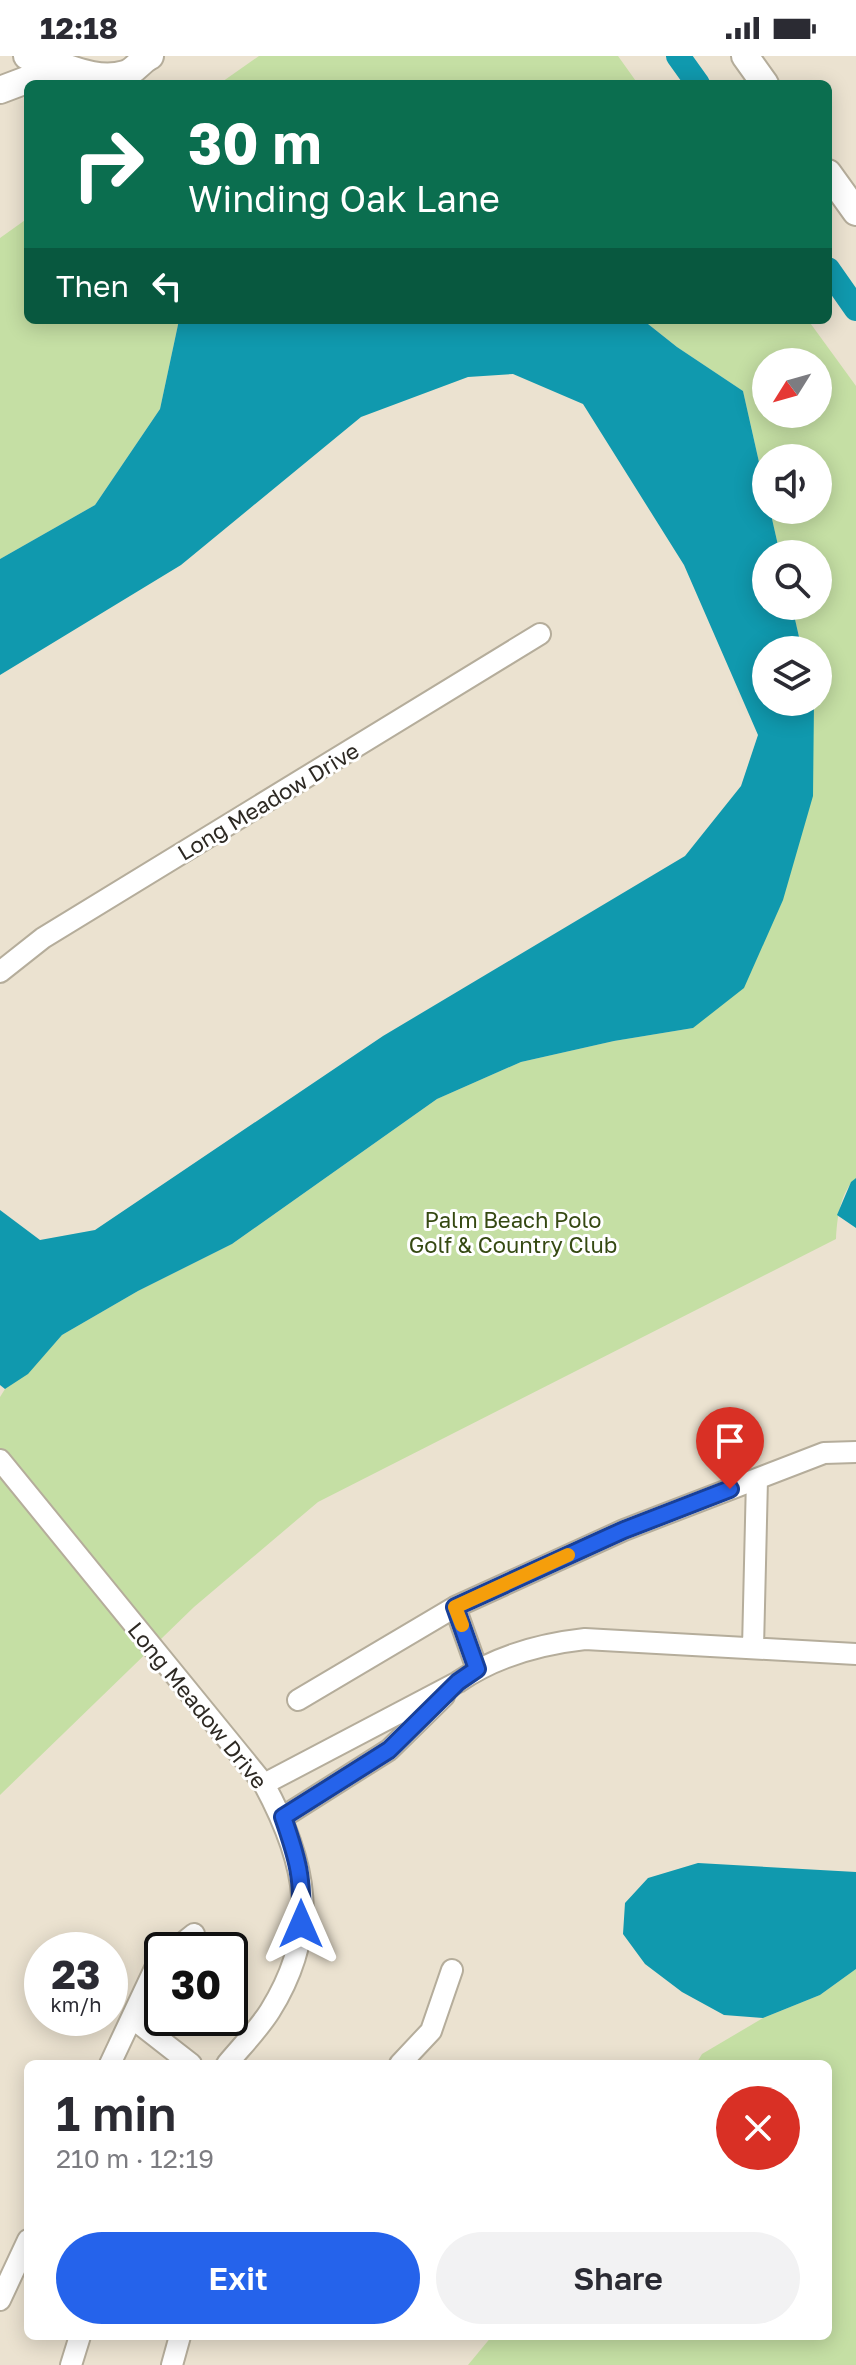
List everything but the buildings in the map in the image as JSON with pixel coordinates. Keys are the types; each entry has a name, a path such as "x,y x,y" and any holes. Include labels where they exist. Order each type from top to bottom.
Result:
{"street":[{"path":"27,56 83,74"},
{"path":"26,80 37,76 127,74 146,56"},
{"path":"745,56 762,80"},
{"path":"0,90 24,81"},
{"path":"832,179 856,212"},
{"name":"Long Meadow Drive","path":"0,972 43,938 540,634"},
{"path":"298,1700 455,1607 624,1530 824,1453 856,1452"},
{"name":"Long Meadow Drive","path":"0,1460 264,1784 283,1817 298,1860 303,1892 295,1956 284,1986 268,2013 230,2060"},
{"path":"753,1648 757,1479"},
{"path":"455,1607 477,1669"},
{"path":"264,1784 458,1682 477,1669 555,1642 585,1639 856,1654"},
{"path":"283,1817 389,1750 458,1682"},
{"path":"404,2060 431,2031 452,1970"},
{"path":"112,2060 144,1992"},
{"path":"132,2018 186,2060"},
{"path":"0,2300 24,2249"},
{"path":"71,2365 79,2340"},
{"path":"172,2365 179,2340"}],"green space":[{"path":"259,56 618,56 635,80 225,80"},
{"path":"24,221 24,324 178,324 160,409 95,505 0,559 0,238"},
{"name":"Palm Beach Polo Golf & Country Club","path":"648,324 811,324 828,348 752,348 752,428 832,428 832,353 856,386 856,1178 843,1198 836,1239 318,1502 194,1607 0,1795 0,1397 5,1389 28,1373 62,1335 138,1291 232,1244 437,1099 521,1062 614,1041 693,1028 809,716 832,716 832,636 799,636 795,620 832,620 832,540 777,540 773,524 832,524 832,444 755,444 743,391"},
{"path":"856,1969 856,2365 468,2365 489,2340 832,2340 832,2060 698,2060 702,2054 763,2018 820,1995"}],"water":[{"path":"178,324 648,324 743,391 755,444 752,444 752,524 773,524 777,540 752,540 752,620 795,620 799,636 752,636 752,716 814,716 813,796 783,900 744,988 693,1028 614,1041 521,1062 437,1099 232,1244 138,1291 62,1335 28,1374 5,1389 0,1385 0,1210 40,1240 95,1230 383,1036 685,856 741,786 758,735 684,565 583,404 513,374 468,377 361,417 181,565 0,675 0,559 95,505 160,409"},
{"path":"856,1178 856,1228 837,1215 851,1182"},
{"path":"698,1863 856,1872 856,1969 820,1995 763,2018 724,2015 682,1992 645,1964 623,1934 625,1903 648,1878"}],"waterway":[{"path":"678,56 695,80"},
{"path":"832,275 856,309"}],"slow traffic":[{"path":"462,1625 455,1607 568,1555"}],"route":[{"path":"301,1924 303,1892 298,1860 283,1817 389,1750 458,1682 477,1669 455,1607 624,1530 730,1489"}]}
